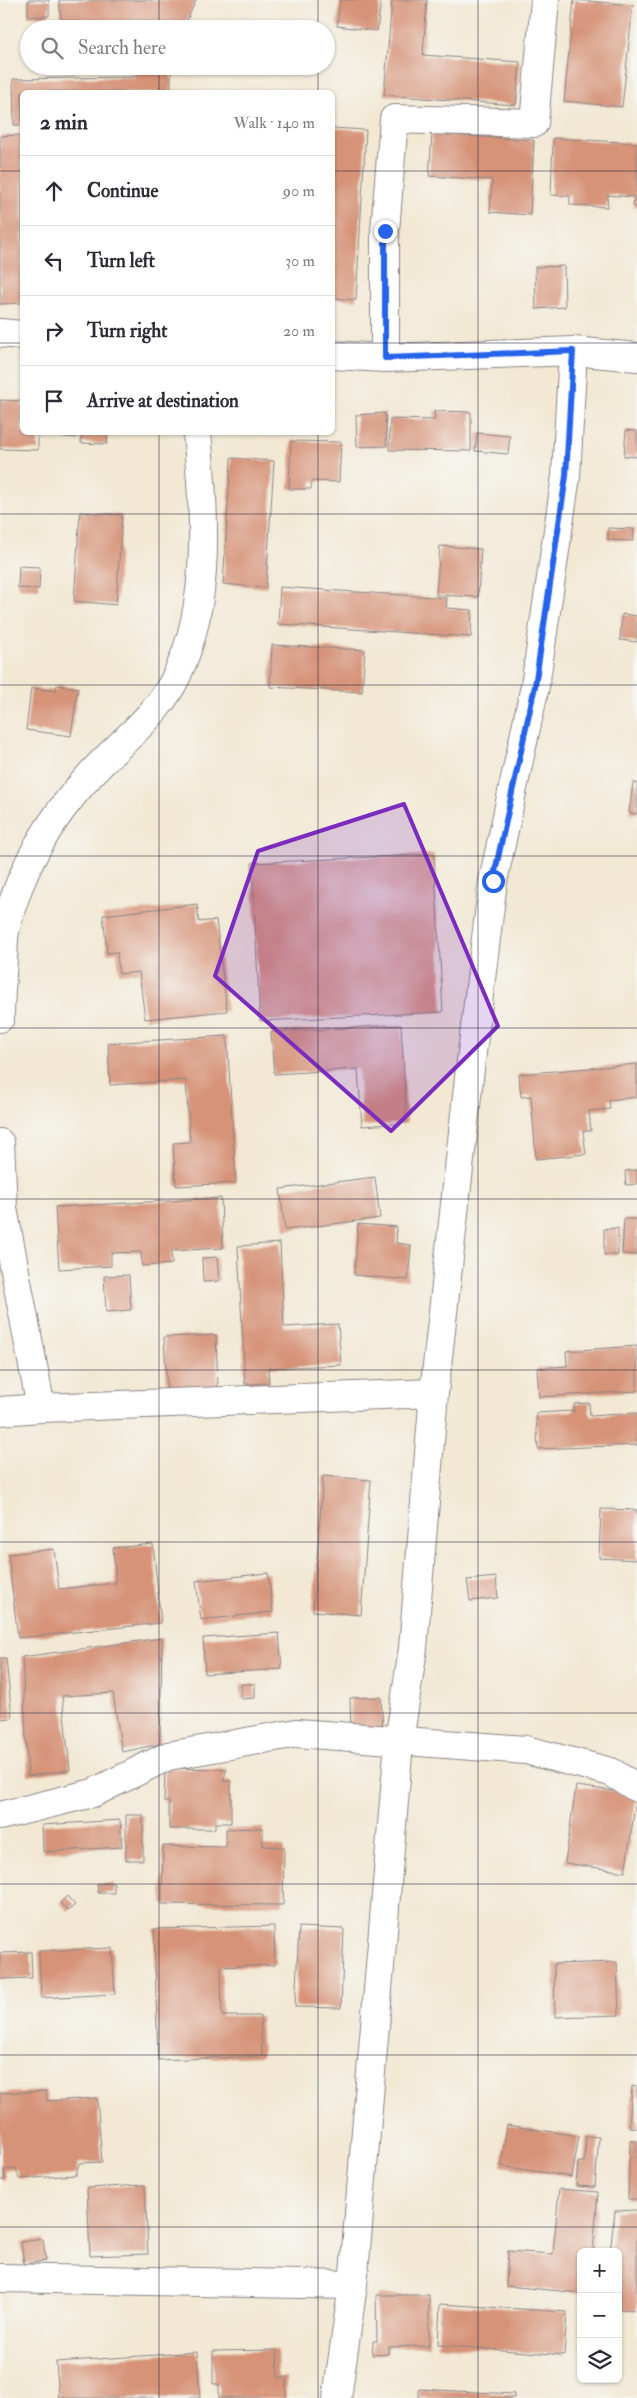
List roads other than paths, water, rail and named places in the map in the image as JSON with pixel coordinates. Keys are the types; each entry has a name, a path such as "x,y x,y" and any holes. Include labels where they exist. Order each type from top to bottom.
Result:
{"street":[{"path":"385,358 385,231 394,118 534,123 545,0"},
{"path":"0,333 20,335"},
{"path":"337,2398 353,2285 399,1742 413,1648 434,1393 493,881 535,686 566,476 573,351"},
{"path":"335,356 385,358 573,351 637,357"},
{"path":"0,1018 5,929 25,866 52,821 90,774 160,703 177,675 189,643 199,595 204,514 197,435"},
{"path":"0,1143 3,1208 41,1408"},
{"path":"0,1411 434,1393"},
{"path":"0,1816 93,1793 168,1756 297,1732 399,1742 526,1750 611,1772 637,1788"},
{"path":"0,2278 353,2285"}]}
